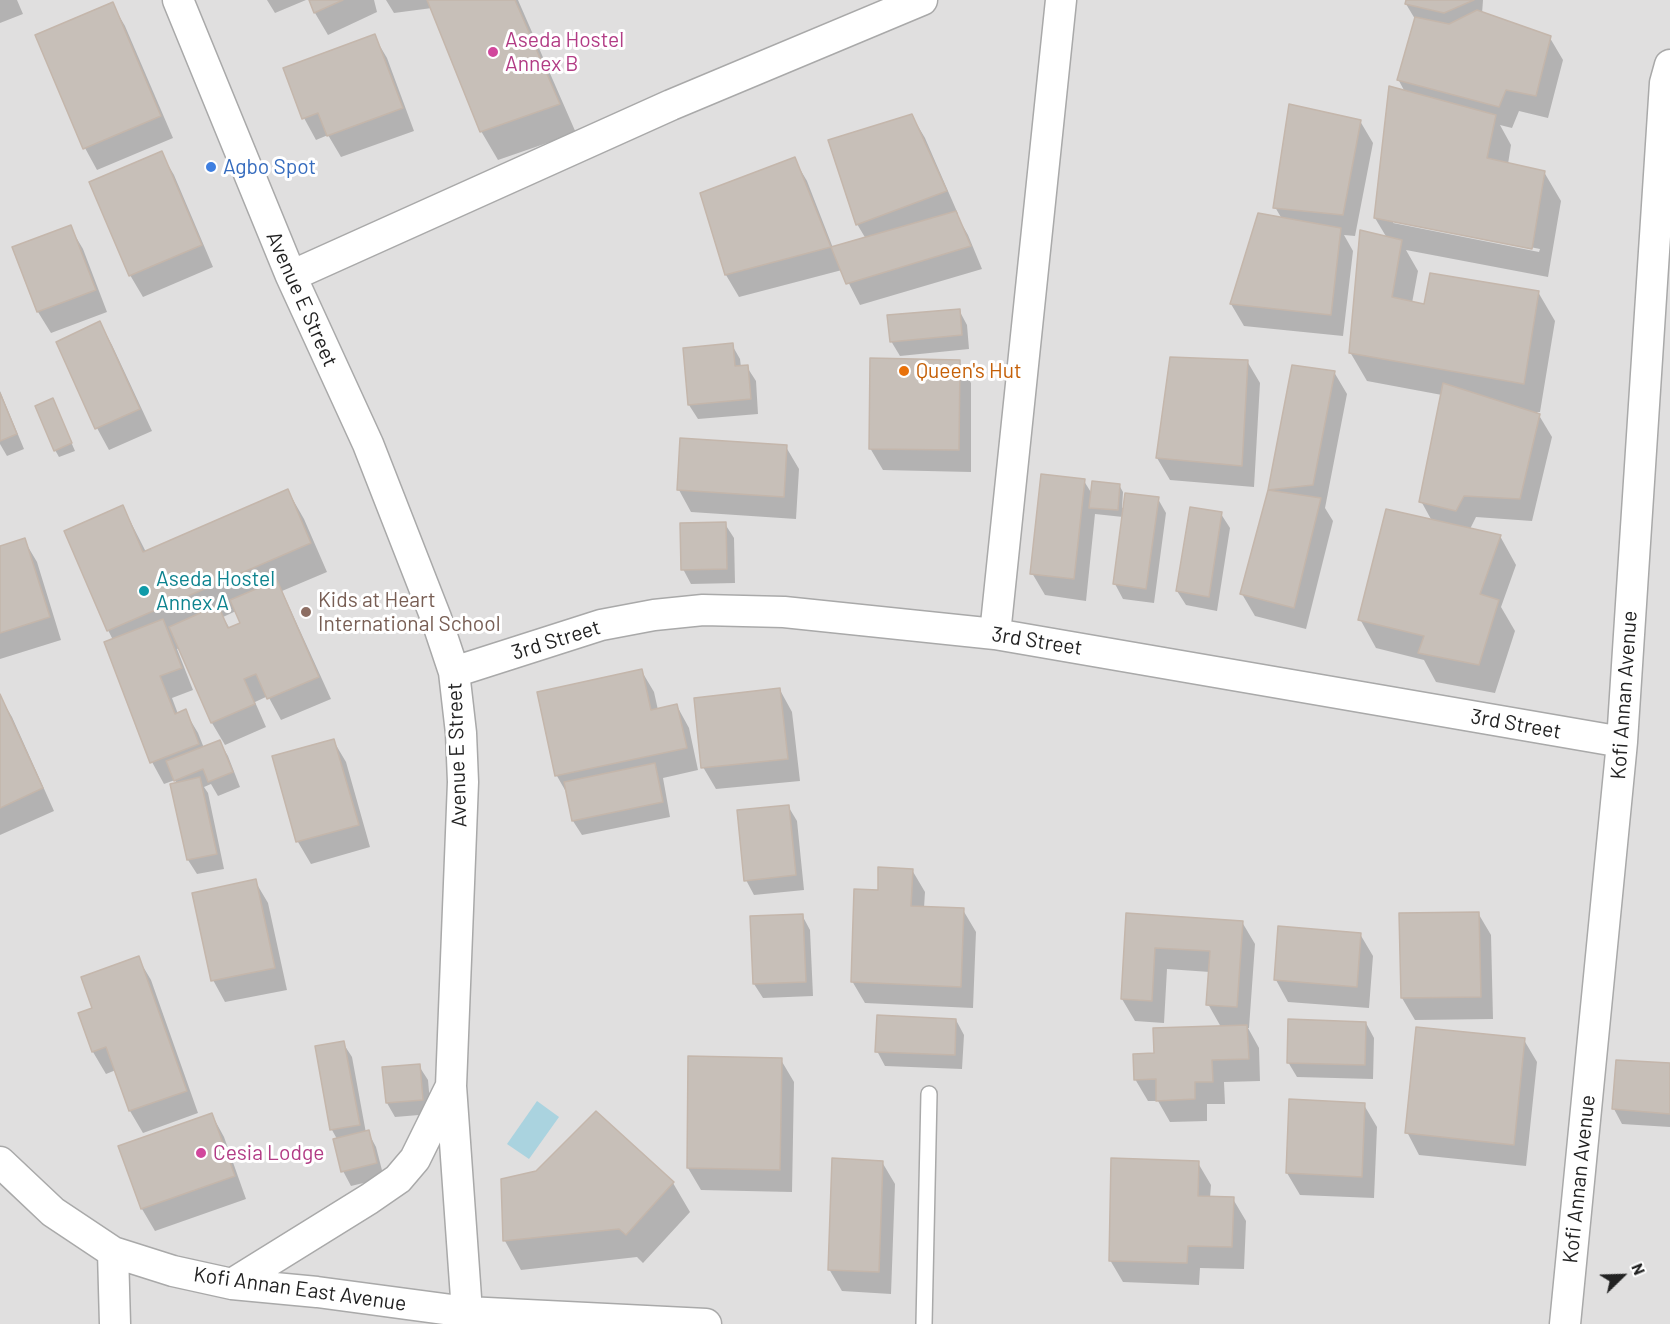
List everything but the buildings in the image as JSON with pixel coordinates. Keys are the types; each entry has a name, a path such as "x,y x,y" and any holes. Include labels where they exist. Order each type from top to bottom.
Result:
{"street":[{"name":"Avenue E Street","path":"178,0 291,276 368,444 436,618 454,672 463,782 451,1086 467,1312"},
{"path":"291,276 671,105 922,0"},
{"path":"995,634 1061,0"},
{"name":"Kofi Annan Avenue","path":"1565,1324 1622,742 1661,270 1665,83 1670,65"},
{"name":"3rd Street","path":"454,672 601,626 654,615 703,610 784,612 995,634 1622,742"},
{"path":"232,1284 398,1179 415,1159 451,1086"},
{"name":"Kofi Annan East Avenue","path":"0,1162 53,1212 113,1252 173,1271 232,1284 317,1292 467,1312 706,1324"},
{"path":"113,1252 115,1324"}],"lane":[{"path":"924,1324 930,1094"}],"shaded area":[{"path":"0,0 1670,0 1670,1324 0,1324"}],"water":[{"path":"537,1101 559,1117 529,1159 507,1144"}],"place":[{"name":"Aseda Hostel Annex B","path":"493,52"},
{"name":"Agbo Spot","path":"211,167"},
{"name":"Queen's Hut","path":"904,371"},
{"name":"Aseda Hostel Annex A","path":"144,591"},
{"name":"Kids at Heart International School","path":"306,612"},
{"name":"Cesia Lodge","path":"201,1153"}]}
